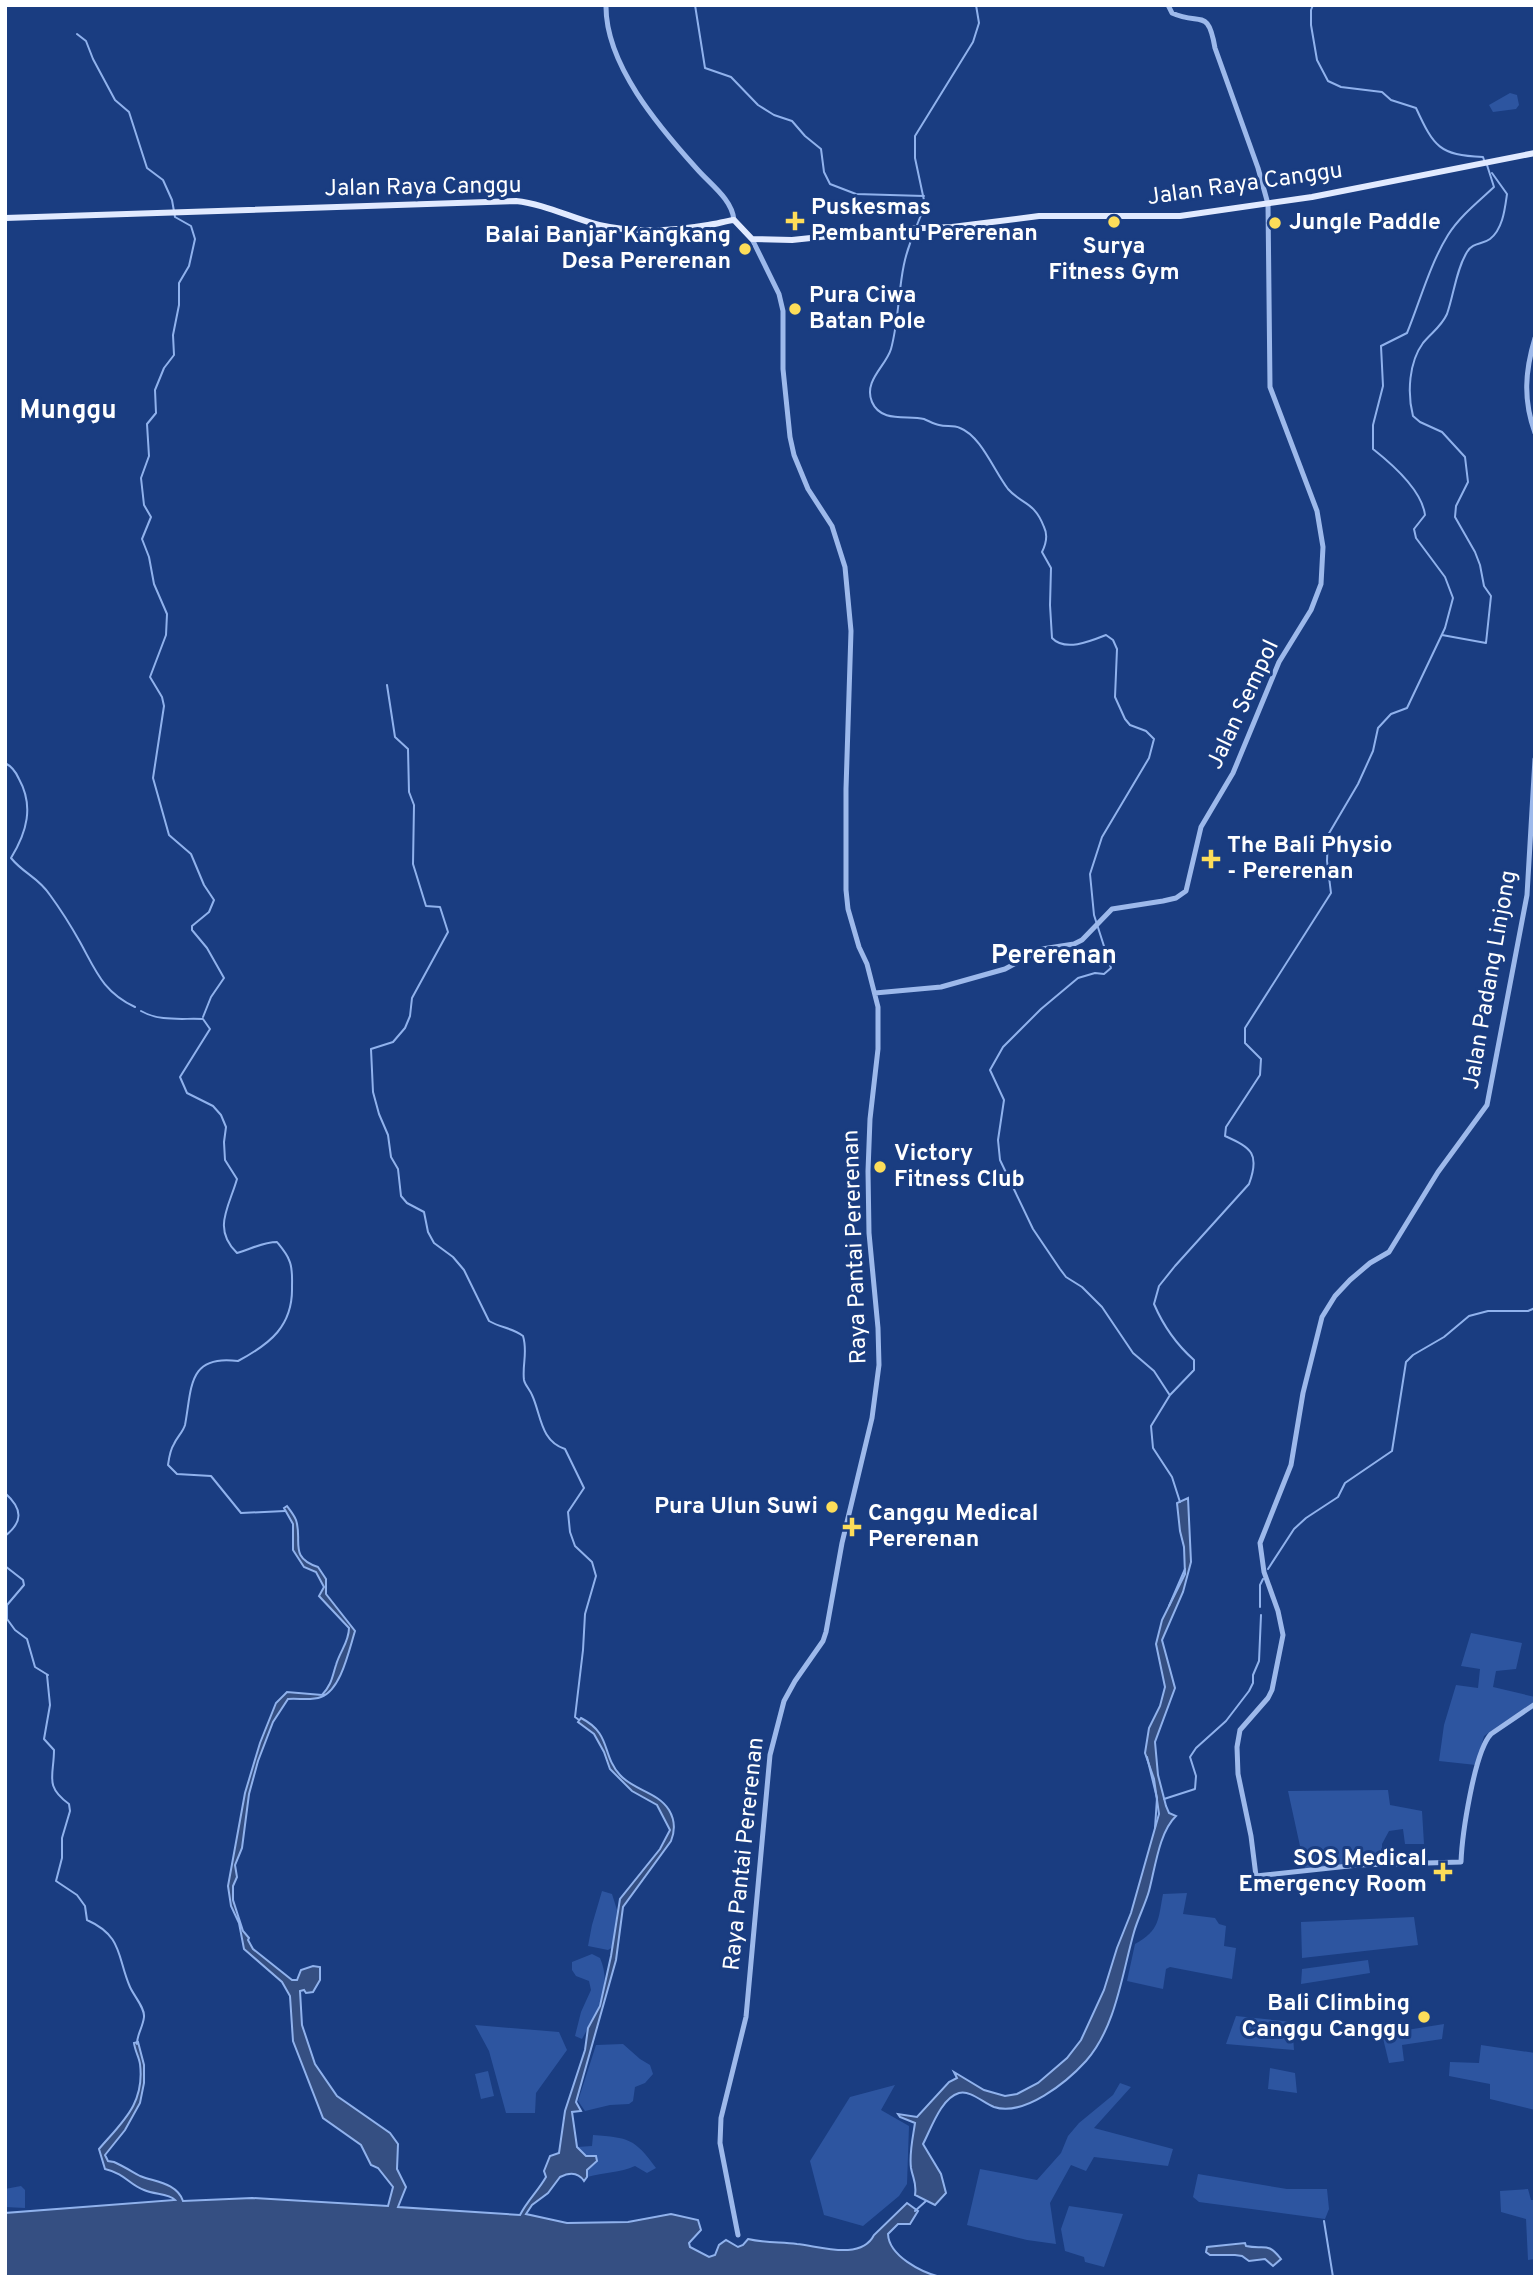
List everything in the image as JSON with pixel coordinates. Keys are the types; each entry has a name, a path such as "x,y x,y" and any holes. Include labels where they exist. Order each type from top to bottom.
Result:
{"main road":[{"name":"Jalan Raya Canggu","path":"752,239 762,241 896,229 952,227 1039,216 1180,216 1268,204 1535,153"},
{"name":"Jalan Raya Canggu","path":"5,218 516,201 599,225 627,229 694,227 734,220"},
{"path":"734,220 752,239"}],"street":[{"path":"606,5 613,46 630,82 685,155 729,204 734,220"},
{"path":"1168,5 1172,13 1207,22 1211,27 1215,48 1268,204"},
{"name":"Jalan Sempol","path":"876,993 941,987 1005,969 1042,949 1074,944 1082,940 1112,909 1176,898 1186,891 1201,827 1233,773 1279,662 1316,600 1323,571 1317,511 1270,387 1268,204"},
{"name":"Raya Pantai Pererenan","path":"738,2235 720,2143 721,2118 746,2017 770,1755 784,1701 825,1636 842,1543 872,1418 879,1362 868,1192 870,1119 878,1049 878,1018 876,993 848,909 846,890 851,631 845,567 832,526 808,489 794,454 783,369 783,311 779,294 752,239"},
{"path":"759,256 762,241"},
{"path":"1535,338 1525,384 1527,406 1535,433"},
{"name":"Jalan Padang Linjong","path":"1535,759 1527,889 1487,1105 1438,1172 1389,1252 1370,1263 1350,1280 1335,1296 1322,1317 1303,1393 1291,1465 1261,1544 1264,1572 1281,1619 1283,1635 1272,1690 1256,1714 1240,1730 1237,1747 1238,1774 1256,1876 1367,1864 1461,1862 1470,1791 1485,1741 1535,1704"}],"shaded area":[{"path":"1510,93 1517,95 1519,105 1516,109 1493,112 1489,105"},
{"path":"1188,1498 1191,1562 1183,1592 1162,1640 1175,1688 1155,1742 1158,1775 1166,1806 1169,1813 1176,1816 1165,1831 1111,2016 1086,2061 1044,2096 1006,2109 994,2107 963,2093 947,2101 923,2144 941,2174 946,2193 935,2205 915,2195 911,2145 915,2123 898,2114 917,2117 949,2082 957,2078 954,2072 984,2090 1005,2096 1017,2094 1038,2083 1067,2058 1081,2040 1104,1990 1131,1913 1159,1814 1154,1779 1145,1753 1149,1728 1160,1706 1165,1687 1156,1644 1162,1620 1185,1574 1177,1503"},
{"path":"287,1506 296,1520 300,1553 309,1563 318,1567 326,1579 326,1594 355,1631 339,1678 328,1693 317,1698 288,1699 273,1722 249,1794 242,1848 235,1865 237,1877 233,1886 233,1900 243,1931 253,1949 292,1980 297,1980 301,1970 320,1967 320,1980 313,1992 300,1991 302,2025 315,2064 337,2096 390,2133 398,2144 397,2169 406,2187 398,2207 520,2215 546,2177 544,2171 550,2156 559,2153 565,2111 585,2050 588,2028 600,2006 620,1899 660,1849 670,1830 657,1805 632,1791 610,1769 594,1734 578,1722 581,1718 591,1724 602,1738 620,1775 664,1804 669,1810 674,1829 671,1841 623,1907 616,1960 576,2102 581,2111 572,2112 577,2147 586,2156 596,2156 597,2161 587,2170 584,2181 574,2174 560,2177 526,2214 567,2223 628,2222 671,2214 698,2220 701,2230 689,2243 690,2247 709,2257 715,2255 719,2245 726,2240 738,2247 748,2239 839,2250 860,2248 907,2203 918,2211 910,2224 898,2224 888,2234 890,2242 907,2262 940,2277 5,2277 5,2213 175,2200 144,2190 105,2169 99,2149 123,2121 135,2101 141,2078 134,2043 138,2042 144,2065 140,2103 125,2130 105,2155 108,2161 171,2187 183,2201 252,2198 388,2206 393,2187 378,2168 371,2165 361,2145 323,2118 293,2041 290,1996 282,1982 244,1949 228,1886 245,1793 260,1743 276,1703 287,1692 322,1695 330,1684 349,1633 349,1628 319,1596 324,1587 316,1572 304,1567 293,1550 293,1524 284,1508"},
{"path":"1471,1633 1522,1643 1516,1669 1496,1671 1493,1687 1535,1697 1535,1701 1484,1736 1476,1765 1439,1761 1444,1725 1456,1685 1478,1688 1480,1669 1461,1666"},
{"path":"1388,1790 1390,1805 1422,1811 1424,1844 1405,1844 1403,1829 1389,1831 1382,1844 1382,1860 1305,1869 1288,1791"},
{"path":"602,1891 612,1894 617,1910 613,1947 608,1950 588,1946"},
{"path":"1187,1893 1183,1914 1215,1918 1219,1924 1226,1926 1224,1946 1236,1948 1232,1979 1170,1967 1166,1969 1163,1989 1127,1981 1135,1944 1154,1929 1159,1918 1163,1894"},
{"path":"1414,1917 1418,1945 1302,1958 1301,1922"},
{"path":"592,1954 600,1958 604,1969 604,1990 582,2039 575,2036 581,2012 591,1990 589,1981 576,1976 572,1970 572,1962"},
{"path":"1368,1960 1370,1973 1301,1984 1302,1969"},
{"path":"1236,2016 1292,2022 1294,2050 1226,2044"},
{"path":"1444,2024 1442,2039 1402,2045 1404,2061 1389,2063 1382,2034"},
{"path":"475,2025 559,2032 567,2050 536,2093 535,2113 506,2113 489,2051"},
{"path":"623,2044 650,2065 653,2074 645,2083 635,2087 633,2101 629,2104 585,2111 578,2101 596,2045"},
{"path":"1481,2045 1535,2053 1535,2110 1490,2099 1490,2084 1449,2076 1450,2062 1479,2063"},
{"path":"1270,2068 1295,2073 1297,2093 1268,2089"},
{"path":"488,2071 494,2096 481,2099 475,2074"},
{"path":"1120,2083 1131,2087 1094,2128 1173,2149 1168,2166 1094,2157 1086,2171 1071,2165 1050,2203 1056,2244 1027,2240 967,2225 980,2169 1037,2180 1061,2153 1068,2136 1079,2123 1113,2095"},
{"path":"895,2085 881,2110 909,2126 907,2184 899,2196 863,2226 824,2215 810,2161 850,2097"},
{"path":"593,2135 630,2141 656,2168 647,2173 635,2166 587,2177 587,2171 597,2162 597,2158 586,2156 577,2147 592,2146"},
{"path":"1198,2174 1287,2189 1327,2189 1329,2209 1325,2219 1199,2202 1193,2197"},
{"path":"21,2186 25,2190 25,2208 5,2207 5,2189"},
{"path":"1528,2189 1531,2200 1535,2200 1535,2259 1528,2260 1526,2219 1501,2212 1500,2191"},
{"path":"1069,2206 1123,2214 1104,2267 1085,2262 1084,2257 1065,2251 1061,2229"},
{"path":"1245,2243 1246,2246 1269,2248 1281,2259 1273,2266 1265,2259 1249,2261 1242,2256 1210,2255 1206,2252 1207,2247"}],"waterway":[{"path":"695,5 705,68 731,77 758,105 774,115 792,121 821,149 824,172 830,184 856,194 924,196"},
{"path":"917,225 925,205 915,158 915,136 973,42 979,23 976,5"},
{"path":"1313,5 1311,25 1317,60 1328,81 1341,87 1382,92 1391,100 1416,108 1428,132 1440,146 1456,154 1483,157 1484,160"},
{"path":"77,34 86,41 115,100 129,112 147,168 163,180 172,200 175,217 191,226 195,239 189,266 179,283 179,305 173,335 174,355 164,368 155,390 156,413 147,424 149,456 141,478 144,505 151,517 142,539 149,557 154,584 167,614 166,635 150,677 162,697 164,706 153,778 169,835 191,854 204,885 214,900 209,912 192,926 192,930 207,948 224,978 211,997 203,1017"},
{"path":"1180,1502 1172,1477 1153,1448 1151,1426 1170,1395 1194,1370 1194,1360 1171,1334 1154,1304 1159,1286 1249,1184 1254,1166 1251,1153 1242,1144 1225,1136 1226,1127 1260,1075 1261,1059 1245,1043 1245,1028 1331,893 1327,861 1328,835 1358,784 1373,751 1378,728 1391,714 1407,708 1445,628 1453,598 1445,577 1416,538 1414,529 1425,515 1423,506 1405,478 1373,449 1373,425 1383,386 1381,346 1407,333 1431,270 1448,235 1464,215 1494,187 1487,165"},
{"path":"1442,635 1486,643 1491,596 1484,586 1475,552 1455,517 1456,506 1468,482 1465,457 1442,432 1413,416 1410,378 1418,351 1447,314 1467,252 1490,239 1501,224 1507,194 1492,173"},
{"path":"916,230 905,259 891,349 870,387 872,402 876,409 888,416 924,419 968,432 987,455 1008,489 1036,512 1045,530 1046,540 1042,552 1051,568 1052,638 1071,645 1106,635 1113,640 1117,649 1115,697 1130,725 1146,731 1154,739 1149,758 1102,837 1090,874 1094,915 1111,968 1104,974 1095,973 1078,978 1041,1009 1003,1047 990,1070 1004,1100 998,1140 1000,1160 1033,1229 1066,1277 1082,1287 1102,1307 1133,1353 1154,1371 1169,1394"},
{"path":"387,685 395,737 408,749 409,792 414,805 413,864 426,906 440,907 448,932 412,998 410,1016 405,1028 393,1042 371,1049 373,1092 388,1135 391,1157 398,1169 401,1196 407,1203 424,1212 428,1232 434,1243 453,1257 464,1270 489,1321 523,1336 525,1382 542,1426 551,1440 565,1449 584,1488 568,1512 575,1546 592,1562 596,1576 585,1614 575,1717 579,1720"},
{"path":"5,763 18,776 24,789 27,809 25,829 11,858 50,895 108,987 115,995 135,1007"},
{"path":"141,1011 163,1018 203,1019 210,1029 180,1077 187,1093 213,1106 226,1127 225,1160 237,1179 227,1208 225,1235 237,1253 277,1242 288,1258 292,1274 288,1313 277,1332 260,1348 238,1361 221,1360 209,1363 195,1377 185,1425 175,1441 168,1465 177,1474 211,1476 241,1513 285,1511"},
{"path":"1268,1569 1294,1529 1338,1497 1345,1483 1392,1451 1406,1362 1413,1355 1444,1337 1469,1316 1488,1311 1528,1311 1535,1308"},
{"path":"5,1493 15,1504 19,1515 15,1526 5,1536"},
{"path":"5,1566 23,1580 24,1585 7,1605 7,1619 15,1630 27,1639 35,1667 48,1675"},
{"path":"1169,1606 1185,1569"},
{"path":"1260,1607 1260,1585 1263,1579"},
{"path":"1164,1799 1195,1789 1196,1776 1190,1757 1196,1748 1226,1721 1249,1691 1259,1661 1261,1615"},
{"path":"47,1675 50,1705 44,1739 54,1750 53,1786 69,1804 70,1811 62,1838 62,1858 56,1881 77,1895 85,1906 87,1920 107,1933 117,1948 130,1987 144,2013 137,2044"},
{"path":"1147,1757 1157,1798 1155,1828"},
{"path":"915,2211 926,2201"},
{"path":"1324,2221 1333,2277"}],"place":[{"name":"Puskesmas Pembantu Pererenan","path":"795,221"},
{"name":"Surya Fitness Gym","path":"1114,222"},
{"name":"Jungle Paddle","path":"1275,223"},
{"name":"Balai Banjar Kangkang Desa Pererenan","path":"745,249"},
{"name":"Pura Ciwa Batan Pole","path":"795,309"},
{"name":"The Bali Physio - Pererenan","path":"1211,859"},
{"name":"Victory Fitness Club","path":"880,1167"},
{"name":"Pura Ulun Suwi","path":"832,1507"},
{"name":"Canggu Medical Pererenan","path":"852,1527"},
{"name":"SOS Medical Emergency Room","path":"1443,1872"},
{"name":"Bali Climbing Canggu Canggu","path":"1424,2017"}],"district":[{"name":"Munggu","path":"68,411"},
{"name":"Pererenan","path":"1054,956"}]}
